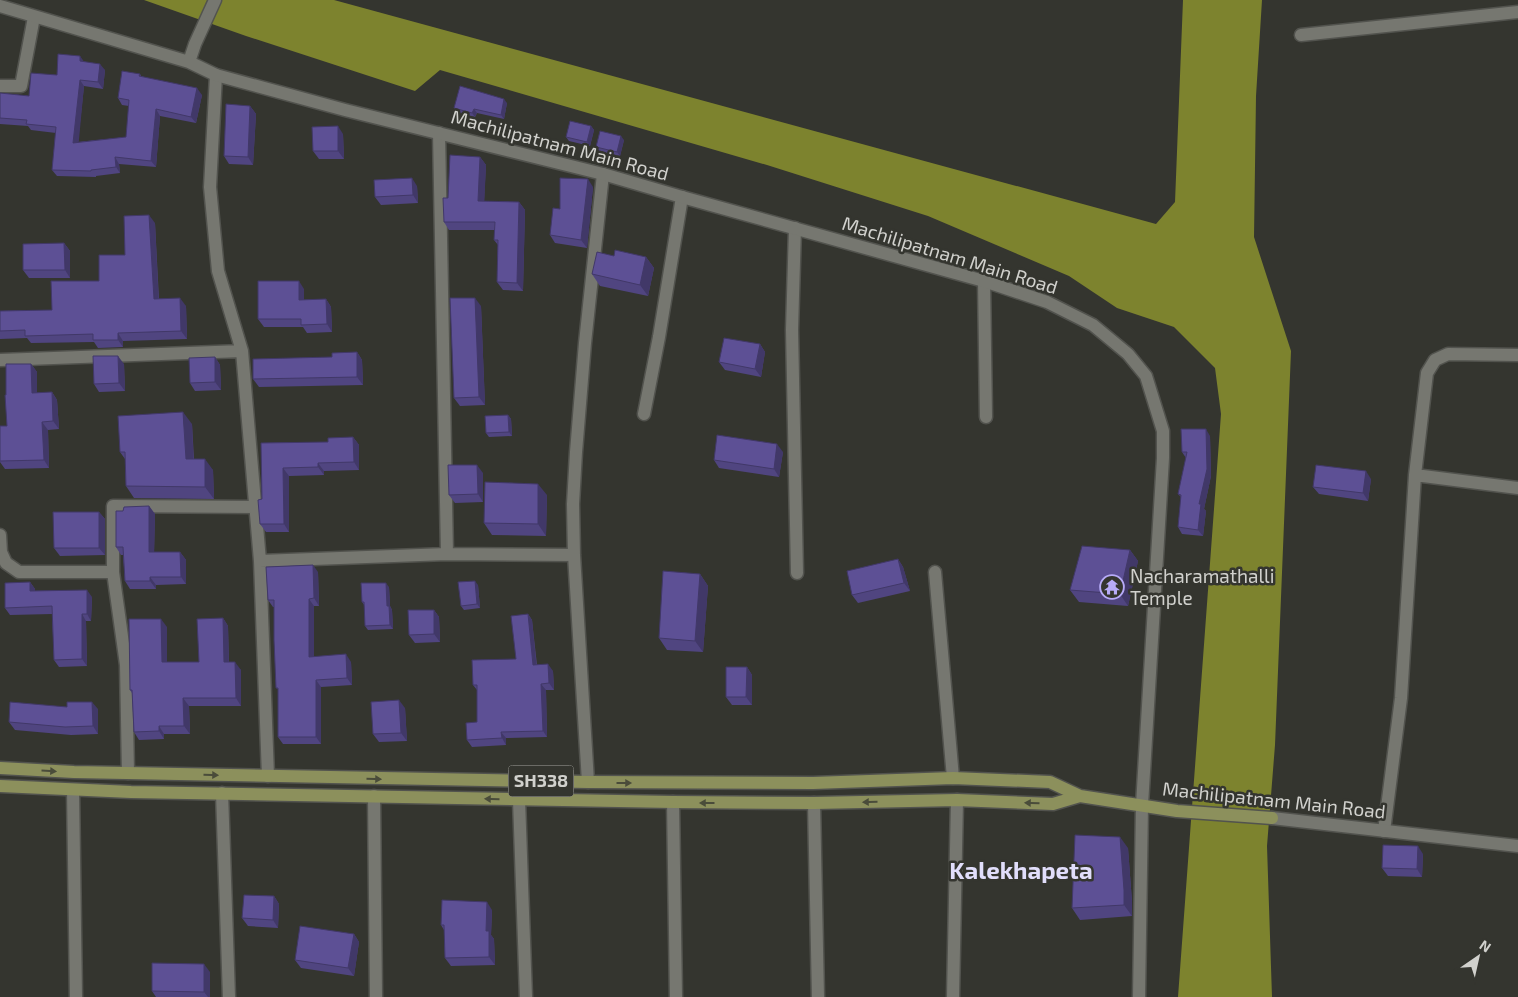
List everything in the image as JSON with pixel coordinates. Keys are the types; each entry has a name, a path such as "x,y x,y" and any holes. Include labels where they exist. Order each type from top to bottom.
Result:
{"main road":[{"name":"SH338","path":"0,768 128,773 588,782 813,783 953,778 1050,782 1080,796 1142,805"},
{"name":"SH338","path":"0,786 222,794 673,802 814,803 957,800 1053,804 1080,796"},
{"name":"Machilipatnam Main Road","path":"1142,805 1176,811 1272,818"}],"street":[{"path":"189,62 215,0"},
{"name":"Machilipatnam Main Road","path":"0,6 189,62 216,75 345,110 603,174 984,281 1047,302 1092,325 1128,354 1146,376 1163,431 1163,458 1142,805"},
{"path":"1301,35 1518,12"},
{"path":"0,86 21,86 34,17"},
{"path":"216,75 210,187 218,271 242,351 260,561 268,776"},
{"path":"439,133 447,554"},
{"path":"588,782 574,555 573,504 585,343 603,174"},
{"path":"644,414 682,197"},
{"path":"795,228 792,330 797,573"},
{"path":"984,281 986,418"},
{"path":"0,360 242,351"},
{"path":"1384,831 1401,698 1415,475 1426,373 1434,360 1448,354 1518,355"},
{"path":"1415,475 1518,488"},
{"path":"128,773 126,665 113,572 113,506 256,507"},
{"path":"0,535 1,552 6,563 19,572 113,572"},
{"path":"260,561 447,554 574,555"},
{"path":"935,572 953,778"},
{"path":"73,790 76,997"},
{"path":"222,794 229,997"},
{"path":"374,796 376,997"},
{"path":"519,800 526,997"},
{"path":"953,997 957,800"},
{"path":"673,802 676,997"},
{"path":"814,803 818,997"},
{"path":"1139,997 1142,805"},
{"name":"Machilipatnam Main Road","path":"1272,818 1518,846"}],"shaded area":[{"path":"144,0 334,0 1156,224 1175,202 1183,0 1262,0 1256,96 1254,237 1291,351 1275,745 1267,846 1272,997 1178,997 1221,414 1215,368 1174,327 1117,308 1069,276 928,216 767,165 440,70 415,91 246,36"}],"building":[{"path":"58,54 80,56 80,61 100,64 98,82 80,80 73,143 126,137 129,100 118,98 122,71 197,88 191,117 156,109 151,161 115,157 116,167 91,171 52,170 56,127 26,124 27,120 0,118 0,93 29,96 31,73 57,75"},
{"path":"460,86 504,99 501,115 474,109 472,113 454,108"},
{"path":"226,104 250,106 248,157 224,156"},
{"path":"570,121 591,126 587,142 566,137"},
{"path":"338,126 338,151 313,151 312,127"},
{"path":"600,131 621,136 617,152 596,147"},
{"path":"450,155 480,157 478,201 519,202 517,283 497,282 498,240 494,240 495,222 444,222 443,198 448,198"},
{"path":"412,178 413,195 375,197 374,180"},
{"path":"560,178 588,179 581,240 550,235 553,208 560,209"},
{"path":"149,215 154,299 180,298 181,331 118,333 118,340 93,340 93,334 25,336 25,330 0,331 0,311 52,310 51,281 99,281 99,255 125,255 124,216"},
{"path":"64,243 65,270 23,270 23,244"},
{"path":"615,250 646,257 640,285 592,274 597,252 614,256"},
{"path":"258,281 299,281 299,300 326,299 327,324 301,325 301,319 258,319"},
{"path":"450,298 475,298 479,397 454,398"},
{"path":"724,338 760,344 755,369 719,362"},
{"path":"357,352 357,377 253,379 253,359 332,357 332,353"},
{"path":"93,356 118,356 119,383 94,384"},
{"path":"215,357 215,382 190,383 189,358"},
{"path":"6,364 31,364 32,393 52,392 53,421 42,422 44,460 0,461 0,426 7,426"},
{"path":"183,412 186,459 205,459 205,487 126,486 125,452 120,452 118,416"},
{"path":"508,415 509,432 486,433 485,416"},
{"path":"1181,429 1206,429 1207,469 1199,504 1201,504 1198,530 1178,527 1181,495 1178,494 1187,452 1182,452"},
{"path":"717,435 777,444 774,469 714,460"},
{"path":"353,437 354,462 318,463 318,467 283,468 284,524 260,524 258,500 262,499 261,443 328,442 328,438"},
{"path":"448,465 477,465 478,494 449,495"},
{"path":"1316,465 1366,471 1363,493 1313,487"},
{"path":"485,482 538,484 538,524 484,523"},
{"path":"149,506 149,552 180,552 181,577 150,577 150,581 125,581 123,547 116,547 116,511 123,511 124,507"},
{"path":"53,512 99,512 99,548 54,548"},
{"path":"1082,546 1130,550 1120,594 1070,590"},
{"path":"898,559 904,583 852,595 847,571"},
{"path":"313,565 314,598 309,599 309,657 346,654 347,678 316,680 316,737 278,737 274,600 268,600 266,567"},
{"path":"663,571 700,574 695,641 659,638"},
{"path":"475,581 477,604 461,606 458,582"},
{"path":"30,582 30,591 87,590 87,614 82,614 82,659 54,660 52,606 5,608 5,583"},
{"path":"361,583 386,583 390,625 365,626"},
{"path":"408,610 434,610 434,634 409,635"},
{"path":"528,614 533,665 548,664 549,683 541,684 543,731 501,732 502,738 467,740 466,723 477,722 477,685 473,685 472,660 516,659 511,616"},
{"path":"223,618 224,662 235,662 236,698 183,698 184,726 159,726 159,731 134,732 132,690 130,690 129,619 161,619 162,662 199,662 197,619"},
{"path":"726,667 747,667 746,697 726,697"},
{"path":"399,700 401,733 373,734 371,702"},
{"path":"10,702 67,707 67,702 92,702 93,726 65,727 9,722"},
{"path":"1075,835 1120,837 1124,905 1072,908"},
{"path":"1383,845 1418,846 1417,869 1382,868"},
{"path":"244,895 274,896 273,920 242,918"},
{"path":"442,900 487,902 486,931 489,931 489,957 445,958 444,925 441,925"},
{"path":"300,926 354,934 348,968 295,960"},
{"path":"152,963 204,964 204,992 152,991"}],"place":[{"name":"Nacharamathalli Temple","path":"1112,587"}],"district":[{"name":"Kalekhapeta","path":"1021,871"}]}
